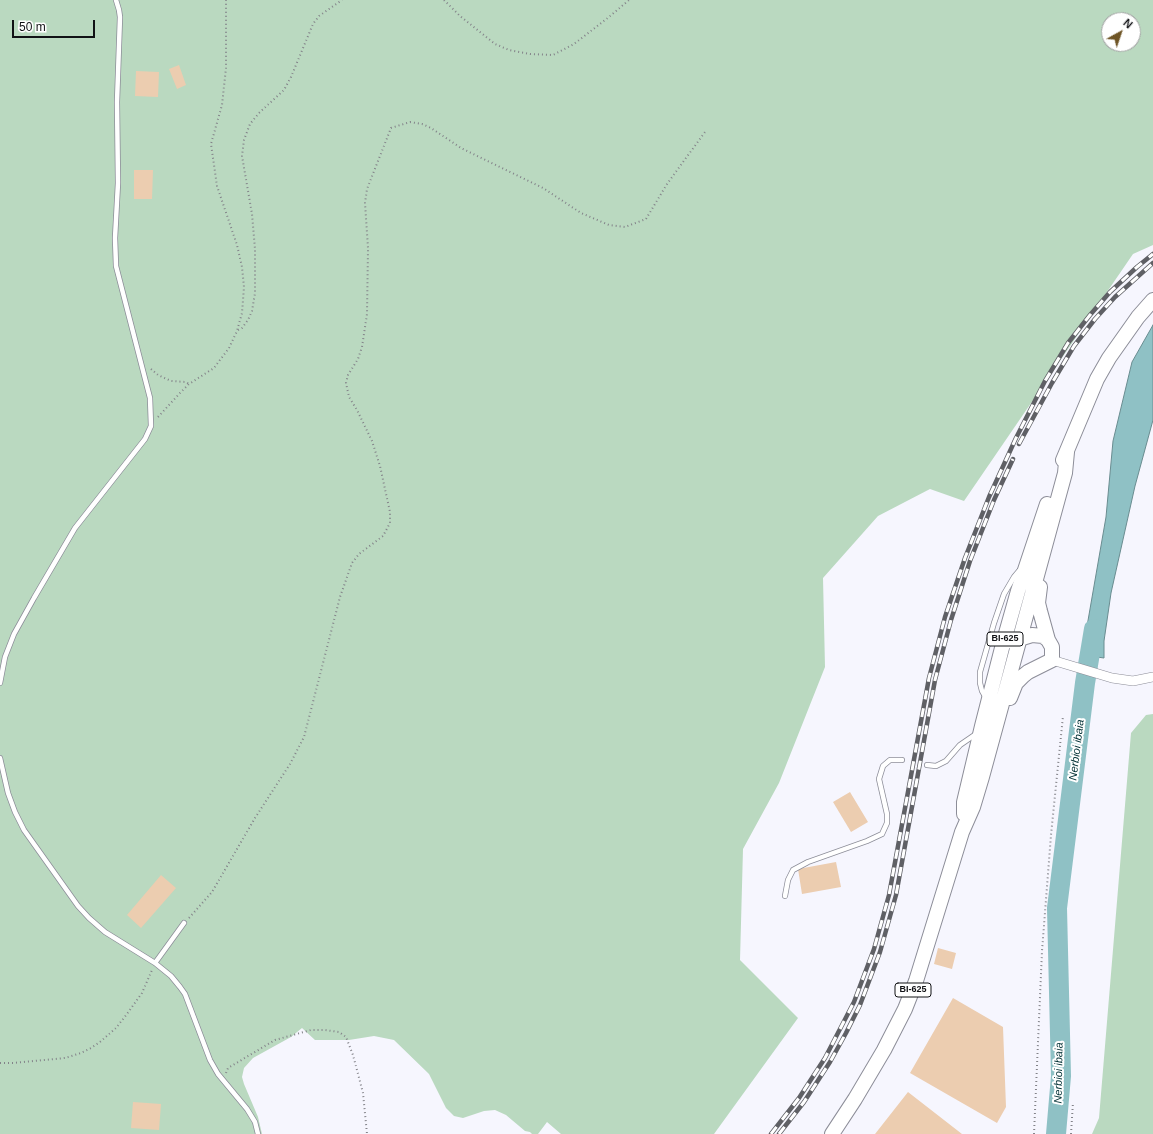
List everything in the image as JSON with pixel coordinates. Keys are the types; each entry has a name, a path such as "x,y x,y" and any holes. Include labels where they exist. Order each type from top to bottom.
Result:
{"main road":[{"name":"BI-625","path":"832,1134 859,1093 905,1010 916,981 962,832 964,802 1003,644 1027,562 1061,464 1097,379 1109,358 1138,317 1153,300"},
{"path":"962,832 973,807 982,777 1016,645 1065,473 1067,452"},
{"path":"982,777 992,762 1010,695 1016,683 1028,672 1046,662 1052,647 1048,640 1038,603 1058,514 1057,498"},
{"path":"1034,543 1033,562 1013,634 1016,645 1027,663 1033,665 1046,662"},
{"path":"982,727 991,712 1007,655 1016,645 1032,634 1043,636 1048,640"}],"street":[{"path":"1046,662 1112,678 1132,681 1152,677"}],"lane":[{"path":"0,683 5,657 14,634 75,528 145,439 151,426 150,398 116,266 115,238 118,183 117,102 120,17 116,0"},
{"path":"927,765 936,766 946,761 960,745 982,727"},
{"path":"0,758 8,793 21,826 78,906 89,918 101,929 155,963 171,976 184,992 213,1066 247,1109 258,1134"},
{"path":"785,896 788,880 793,870 808,862 867,841 882,834 887,823 887,814 879,779 883,766 890,760 902,760"},
{"path":"155,963 184,923"}],"path":[{"path":"151,421 159,416 189,384 214,368 228,348 237,331 244,301 242,267 237,245 217,186 211,144 222,105 226,68 226,0"},
{"path":"237,331 242,328 248,320 252,311 255,293 255,249 252,214 242,156 244,140 250,124 259,113 284,90 313,24 319,16 342,0"},
{"path":"444,0 460,16 495,44 509,50 530,54 553,55 574,44 609,18 629,0"},
{"path":"184,923 204,899 212,892 255,818 290,764 304,737 340,597 352,563 359,554 383,536 390,523 390,512 380,466 372,442 357,410 348,396 346,383 348,375 358,359 362,347 367,314 368,248 365,203 367,189 391,128 410,122 422,124 431,128 461,148 543,188 581,213 609,225 625,226 646,220 667,184 705,132"},
{"path":"140,361 158,375 171,381 186,382 189,384"},
{"path":"1034,1134 1042,951 1051,835 1063,716"},
{"path":"0,1063 12,1064 64,1058 81,1053 100,1042 116,1028 142,993 155,963"},
{"path":"223,1080 228,1068 275,1040 311,1030 339,1032 346,1037 353,1055 363,1093 367,1134"},
{"path":"1071,1134 1073,1102"}],"green space":[{"path":"0,0 1153,0 1153,245 1133,254 964,501 930,489 878,516 823,578 825,667 779,783 743,849 740,960 798,1018 714,1134 561,1134 547,1122 538,1134 532,1134 525,1131 506,1115 495,1110 484,1111 463,1118 454,1116 446,1108 429,1074 394,1040 374,1036 349,1040 315,1040 302,1028 291,1037 253,1058 244,1068 242,1077 258,1117 262,1134 0,1134"},
{"path":"1153,714 1153,1134 1092,1134 1099,1118 1131,733 1146,715"}],"water":[{"path":"1153,325 1153,420 1135,486 1111,593 1104,641 1104,658 1082,655 1106,517 1113,441 1132,362"}],"building":[{"path":"179,65 186,85 177,89 169,69"},
{"path":"136,71 159,72 158,97 135,96"},
{"path":"134,170 153,170 152,199 134,199"},
{"path":"850,792 868,822 851,832 833,802"},
{"path":"836,862 841,887 802,894 798,869"},
{"path":"161,875 176,888 141,928 127,915"},
{"path":"938,948 956,953 952,969 934,964"},
{"path":"953,998 1003,1027 1006,1107 997,1123 910,1073"},
{"path":"908,1092 962,1134 875,1134"},
{"path":"133,1102 161,1104 159,1130 131,1128"}],"waterway":[{"name":"Nerbioi ibaia","path":"1056,1134 1061,1076 1057,908 1085,683 1094,629"}],"railway":[{"path":"771,1134 799,1098 825,1058 854,1002 874,949 889,895 929,678 945,617 965,558 989,497 1016,438 1045,381 1068,343 1110,292 1153,254"},
{"path":"1019,444 1074,346 1095,319 1115,297 1153,263"},
{"path":"779,1134 804,1102 830,1062 860,1005 880,952 896,895 935,680 951,620 970,561 994,500 1013,459"}]}
